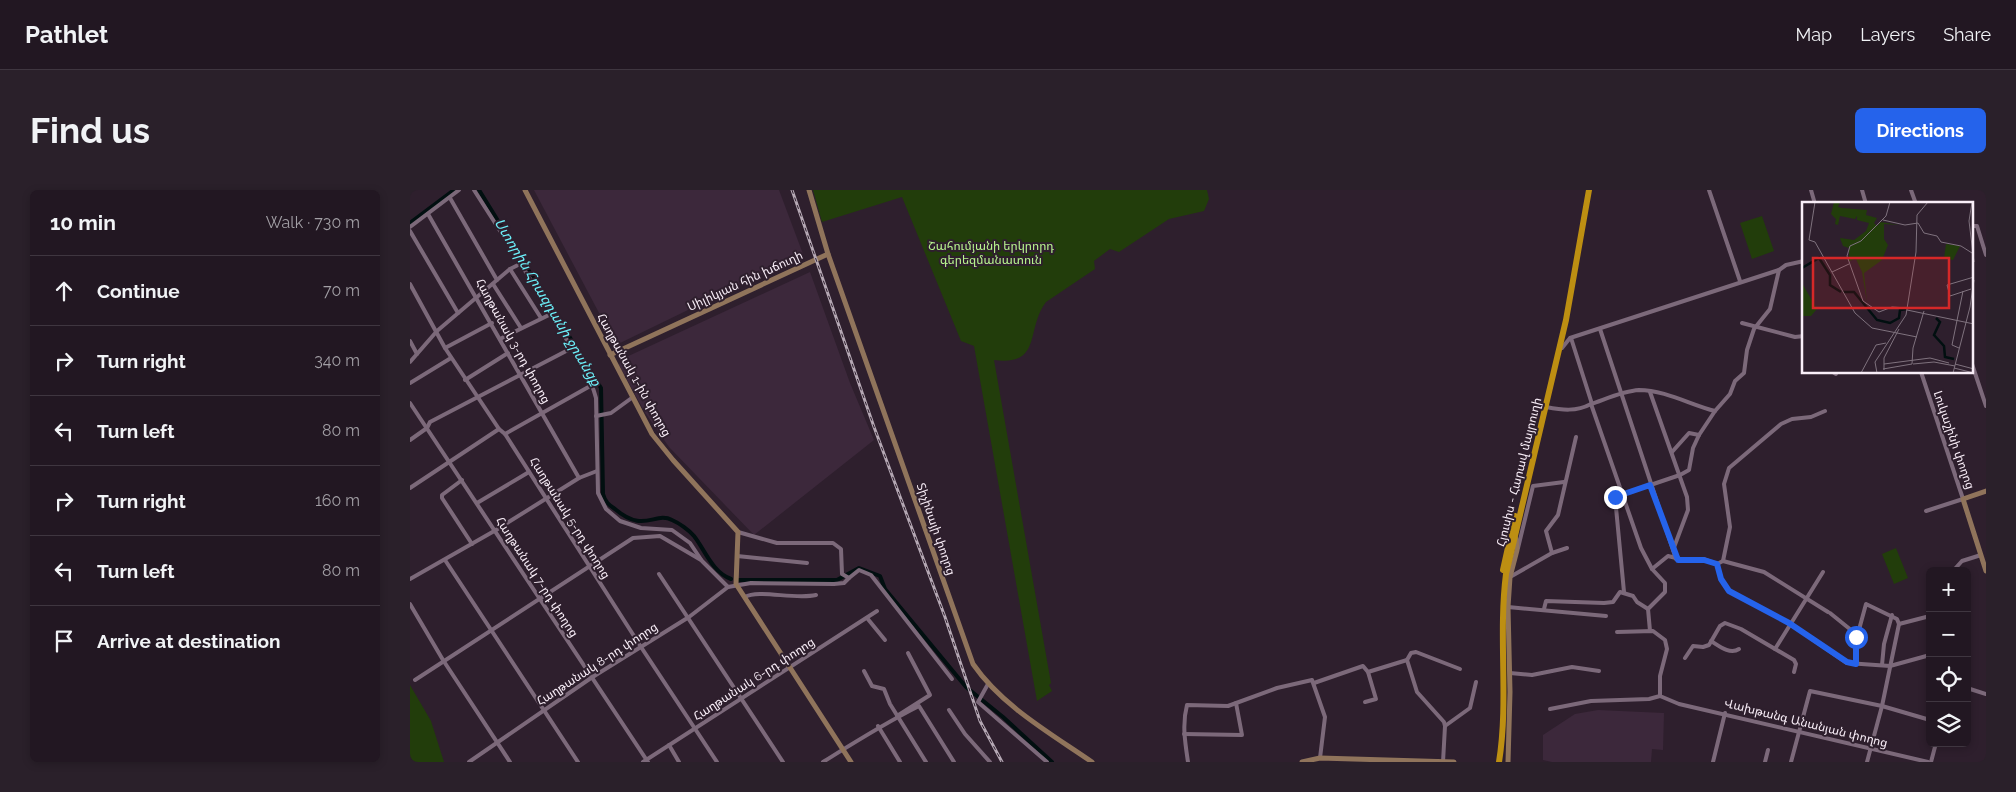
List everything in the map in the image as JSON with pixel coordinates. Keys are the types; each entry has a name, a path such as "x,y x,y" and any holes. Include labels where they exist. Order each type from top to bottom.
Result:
{"highway":[{"name":"Հյուսիս - Հարավ մայրուղի","path":"1495,762 1502,713 1499,612 1505,560 1560,329 1585,190"},
{"name":"Հյուսիս - Հարավ մայրուղի","path":"1499,762 1502,713 1503,611 1507,569 1566,320 1589,190"}],"street":[{"path":"410,227 459,190"},
{"path":"474,190 572,348 592,385 596,398 599,498 611,514 620,521 636,527 672,530 690,543 702,561 728,587"},
{"name":"Հաղթանակ 1-ին փողոց","path":"525,190 652,434 738,532"},
{"path":"809,190 828,254"},
{"path":"1709,190 1740,281"},
{"path":"1911,190 1915,202"},
{"path":"450,198 497,280"},
{"name":"Հաղթանակ 3-րդ փողոց","path":"428,214 478,298 579,478"},
{"path":"1974,226 1977,226 1986,255"},
{"path":"410,231 458,313"},
{"name":"Սիլիկյան հին խճուղի","path":"610,355 828,254"},
{"name":"Տիչինայի փողոց","path":"828,254 973,664 988,684 1023,714 1092,762"},
{"path":"1558,356 1564,343 1571,338 1740,281 1779,270 1786,265 1802,261"},
{"path":"410,362 437,331 510,269 520,264"},
{"path":"510,269 540,318"},
{"path":"1624,592 1615,497 1680,476 1689,470 1693,448 1699,435 1715,411 1730,394 1735,382 1744,373 1747,350 1755,328 1770,309 1779,270"},
{"name":"Հաղթանակ 5-րդ փողոց","path":"410,284 465,380 499,429 505,434 717,762"},
{"path":"494,284 521,328"},
{"path":"500,339 551,314"},
{"path":"1566,320 1566,334 1571,338 1591,404 1640,548 1652,569 1665,583 1665,592 1648,609"},
{"path":"445,348 492,323"},
{"path":"1742,323 1755,328 1795,337 1802,336"},
{"path":"1600,329 1676,559"},
{"path":"410,342 417,354"},
{"path":"410,440 427,428 430,422 476,396 572,348"},
{"path":"465,380 508,353"},
{"path":"410,384 451,358"},
{"path":"1974,370 1986,406"},
{"name":"Լուկաշինի փողոց","path":"1922,374 1983,555 1986,571"},
{"path":"505,434 541,412 592,385"},
{"path":"1546,407 1572,411 1580,410 1620,394 1640,390 1715,411"},
{"path":"1650,392 1687,497 1688,510 1673,550"},
{"path":"596,416 605,415 632,397"},
{"name":"Հաղթանակ 7-րդ փողոց","path":"410,403 496,530 539,599 646,761"},
{"path":"410,407 415,411"},
{"path":"1723,561 1730,527 1724,484 1729,468 1781,424 1792,419 1811,418 1825,411"},
{"path":"410,488 499,429"},
{"path":"1672,452 1689,433 1699,435"},
{"path":"1552,553 1546,531 1558,515 1564,482 1576,437"},
{"path":"410,579 496,530 579,478 597,471"},
{"path":"478,503 529,472"},
{"path":"462,480 442,495 442,498 472,544"},
{"path":"1508,762 1510,673 1508,607 1510,577 1533,486 1564,482"},
{"path":"1926,510 1986,491"},
{"path":"1507,569 1512,556 1517,550 1518,522"},
{"path":"847,577 842,574 842,549 833,542 777,543 738,532 736,584 851,762"},
{"path":"415,680 633,538 651,535 667,538 702,561"},
{"path":"1510,577 1552,553 1567,548"},
{"path":"1956,567 1962,561 1983,555"},
{"path":"737,556 807,563"},
{"path":"1652,569 1668,556 1688,561 1704,560 1717,564 1723,561 1764,572 1829,612 1851,630 1856,637"},
{"path":"445,560 578,762"},
{"path":"1717,564 1721,579 1729,591 1789,623 1836,657 1847,662 1890,666 1926,656"},
{"path":"736,584 834,584 844,583 847,577 859,570 871,575 952,678"},
{"path":"1775,649 1789,623 1823,572"},
{"path":"659,574 783,762"},
{"name":"Հաղթանակ 8-րդ փողոց","path":"469,762 591,678 688,617 728,587 736,584"},
{"path":"1544,609 1546,600 1604,603 1613,602 1620,592 1624,592 1633,596 1637,602 1648,609"},
{"path":"745,597 752,593 796,598 816,595"},
{"path":"410,604 443,660 510,762"},
{"path":"1856,664 1856,637 1866,604 1897,619 1899,624 1882,706 1867,762"},
{"path":"1508,607 1544,609 1546,612 1606,616"},
{"path":"1648,609 1650,631"},
{"name":"Հաղթանակ 6-րդ փողոց","path":"646,761 877,611"},
{"path":"1882,665 1884,644 1892,615"},
{"path":"1899,624 1926,617"},
{"path":"867,618 885,640"},
{"path":"1685,658 1693,646 1707,647 1720,626 1725,623 1741,629 1796,662 1794,672"},
{"path":"1550,709 1591,701 1649,699 1660,696 1660,676 1667,643 1657,633 1650,631 1617,632"},
{"path":"1712,641 1724,649 1733,652 1739,649"},
{"path":"1443,762 1444,722 1417,692 1408,660 1411,654 1416,652 1460,670"},
{"path":"898,717 930,694 908,653"},
{"path":"1368,672 1408,660"},
{"path":"1314,683 1357,667 1365,667 1376,699 1365,702"},
{"path":"1510,673 1532,675 1572,667 1599,670"},
{"path":"864,671 872,686 884,689 890,704 926,762"},
{"path":"1188,762 1184,734 1184,716 1187,705 1228,706 1277,688 1312,680 1325,717 1320,758"},
{"path":"1444,726 1470,708 1476,682"},
{"path":"988,684 978,702 1047,762"},
{"path":"1971,689 1986,694"},
{"path":"1791,762 1810,691 1882,706 1926,719"},
{"name":"Վախթանգ Անանյան փողոց","path":"1660,696 1679,704 1725,713 1929,762"},
{"path":"1184,734 1242,735 1236,703"},
{"path":"823,762 878,726 917,707 921,707 954,762"},
{"path":"949,710 965,734 990,762"},
{"path":"1713,762 1725,713"},
{"path":"878,726 900,762"},
{"path":"669,745 679,762"},
{"path":"1929,762 1935,747"},
{"path":"1765,762 1768,750"},
{"path":"1302,762 1320,758 1454,762"}],"shaded area":[{"path":"534,190 779,190 803,254 616,345"},
{"path":"810,272 850,383 874,440 754,535 669,447 644,411 619,365 622,359"},
{"path":"1598,710 1664,713 1663,750 1652,749 1651,762 1552,762 1543,760 1543,735 1575,714"}],"green space":[{"name":"Շահումյանի երկրորդ գերեզմանատուն","path":"813,190 1207,190 1209,199 1204,211 1169,219 1119,252 1110,249 1094,261 1095,269 1046,302 1026,352 1020,357 1009,360 994,360 1051,683 1049,685 1052,691 1037,701 974,346 961,341 902,197 822,222"},
{"path":"1762,216 1774,251 1752,259 1740,223"},
{"path":"1896,548 1908,578 1894,584 1882,554"},
{"path":"410,685 431,721 444,762 410,762"}],"waterway":[{"name":"Ստորին Հրազդանի ջրանցք","path":"410,223 454,190"},
{"name":"Ստորին Հրազդանի ջրանցք","path":"479,190 601,388 603,494 606,501 625,516 634,520 666,518 681,525 694,536 714,566 724,576 731,579"},
{"name":"Ստորին Հրազդանի ջրանցք","path":"739,580 837,580 859,568 880,576 885,589 966,687 1003,717 1052,762"}],"railway":[{"path":"792,190 874,427 945,617 980,721 1002,762"}],"route":[{"path":"1615,497 1650,485 1676,559 1688,561 1704,560 1717,564 1718,572 1725,587 1732,594 1789,623 1836,657 1856,664 1856,637"}]}
